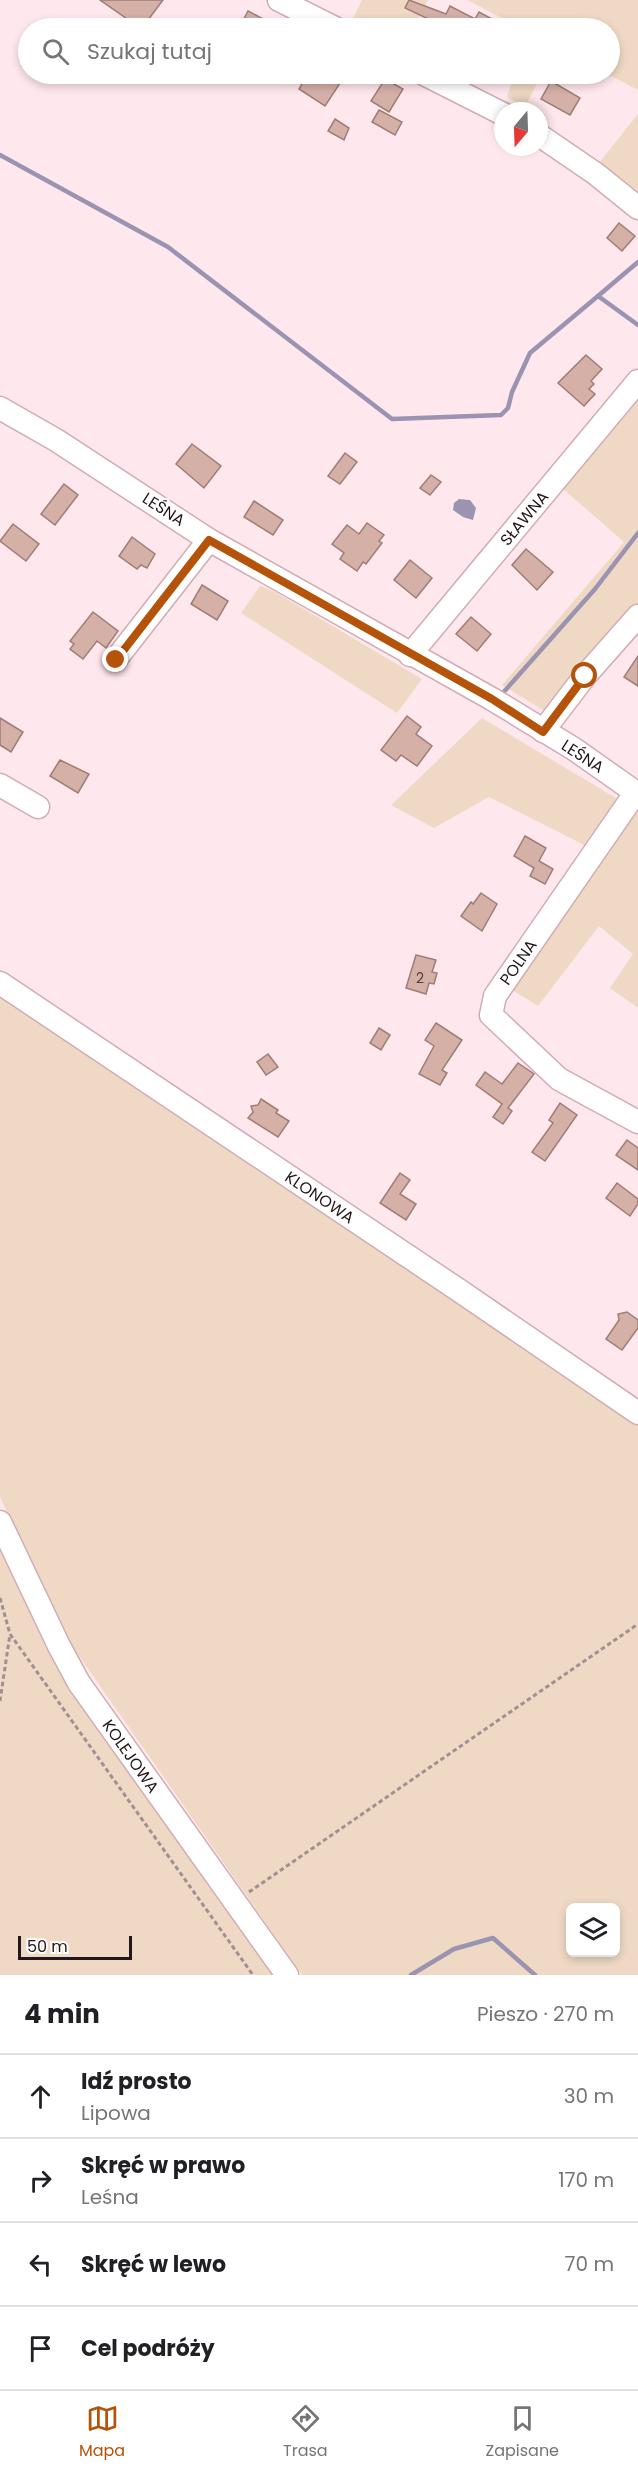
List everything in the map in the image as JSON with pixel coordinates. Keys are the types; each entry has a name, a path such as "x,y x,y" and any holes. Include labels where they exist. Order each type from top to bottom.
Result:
{"street":[{"path":"279,0 315,18"},
{"path":"444,84 494,109"},
{"path":"548,141 596,174 638,208"},
{"name":"SŁAWNA","path":"410,655 638,381"},
{"name":"LEŚNA","path":"0,408 56,440 209,540 410,655 492,699 574,749 637,793"},
{"path":"116,660 209,540"},
{"path":"543,732 585,676 638,616"},
{"path":"0,785 38,807"},
{"name":"POLNA","path":"637,793 495,996 491,1015 559,1079 638,1122"},
{"name":"KLONOWA","path":"0,983 638,1413"},
{"name":"KOLEJOWA","path":"0,1522 59,1646 80,1683 287,1975"}],"path":[{"path":"0,1598 10,1634 253,1975"},
{"path":"236,1902 638,1624"},
{"path":"0,1701 10,1634"}],"shaded area":[{"path":"362,0 428,0 419,18 353,18"},
{"path":"467,0 638,0 638,90 620,81 620,18 502,18"},
{"path":"511,84 537,84 528,102 516,102 507,97"},
{"path":"638,114 638,195 599,163"},
{"path":"638,397 638,609 546,712 502,685 624,542 562,488"},
{"path":"459,499 470,500 476,508 473,520 453,510 454,503"},
{"path":"260,586 275,592 422,679 397,713 241,613"},
{"path":"482,718 621,801 592,849 489,797 434,828 391,805"},
{"path":"634,810 638,813 638,1008 610,988 633,954 599,926 538,1006 509,988"},
{"path":"0,990 638,1419 638,1975 302,1975 72,1646 0,1497"},
{"path":"0,1543 44,1641 277,1975 0,1975"}],"building":[{"path":"100,0 163,0 150,18 126,18"},
{"path":"409,0 446,14 450,6 473,18 426,18 405,8"},
{"path":"248,11 261,18 244,18"},
{"path":"479,12 490,18 476,18"},
{"path":"302,84 339,84 325,106 299,89"},
{"path":"382,84 394,84 403,89 389,112 371,101"},
{"path":"549,84 556,84 580,98 570,115 541,99"},
{"path":"379,110 402,122 395,135 372,122"},
{"path":"335,119 349,128 344,140 328,131"},
{"path":"619,223 635,236 622,251 607,238"},
{"path":"586,355 602,369 591,381 594,384 589,389 595,394 584,406 558,383"},
{"path":"192,444 221,466 204,488 176,464"},
{"path":"345,453 357,462 340,484 328,476"},
{"path":"431,475 441,482 430,495 420,488"},
{"path":"64,484 78,495 55,525 41,514"},
{"path":"254,501 283,520 273,535 244,517"},
{"path":"367,523 384,535 379,541 382,543 366,564 363,562 357,571 340,559 344,553 332,544 347,525 359,534"},
{"path":"13,524 39,544 26,561 0,541"},
{"path":"132,537 155,554 147,568 141,565 137,569 119,556"},
{"path":"526,549 553,572 537,590 512,565"},
{"path":"410,560 432,578 416,598 394,580"},
{"path":"202,585 228,601 217,620 191,604"},
{"path":"93,612 118,631 106,648 97,641 83,659 70,649 74,644 70,641"},
{"path":"471,617 491,634 477,651 456,634"},
{"path":"638,656 638,686 624,677"},
{"path":"407,716 421,727 416,734 432,746 417,766 401,755 396,761 381,750"},
{"path":"0,718 23,732 11,752 0,745"},
{"path":"60,760 89,774 78,793 50,776"},
{"path":"525,836 546,848 539,861 553,869 545,884 530,876 534,868 514,856"},
{"path":"481,893 497,904 482,931 461,916"},
{"path":"416,955 436,960 432,972 437,973 434,984 429,983 426,994 406,988"},
{"path":"436,1023 462,1040 442,1070 447,1073 440,1085 419,1074 434,1046 425,1040"},
{"path":"379,1028 390,1035 381,1050 370,1043"},
{"path":"268,1054 278,1067 266,1075 257,1062"},
{"path":"518,1063 534,1074 508,1108 512,1111 503,1124 493,1117 502,1104 476,1085 485,1072 502,1084"},
{"path":"261,1099 278,1110 276,1113 289,1121 278,1137 248,1118 253,1112 251,1106 258,1105"},
{"path":"560,1103 577,1115 545,1161 532,1152 553,1123 549,1120"},
{"path":"627,1140 638,1148 638,1170 616,1155"},
{"path":"400,1173 410,1180 400,1194 416,1204 406,1220 380,1203"},
{"path":"617,1183 638,1199 638,1204 630,1216 606,1198"},
{"path":"627,1312 638,1320 638,1328 622,1350 606,1339 619,1320 618,1314"}],"waterway":[{"path":"0,155 168,247 392,419 501,415 508,408 512,392 530,353 598,296 638,325"},
{"path":"598,296 638,262"},
{"path":"502,694 595,589 638,533"},
{"path":"411,1975 454,1949 493,1938 535,1975"}],"route":[{"path":"116,660 209,540 410,655 492,699 543,732 585,676"}]}
